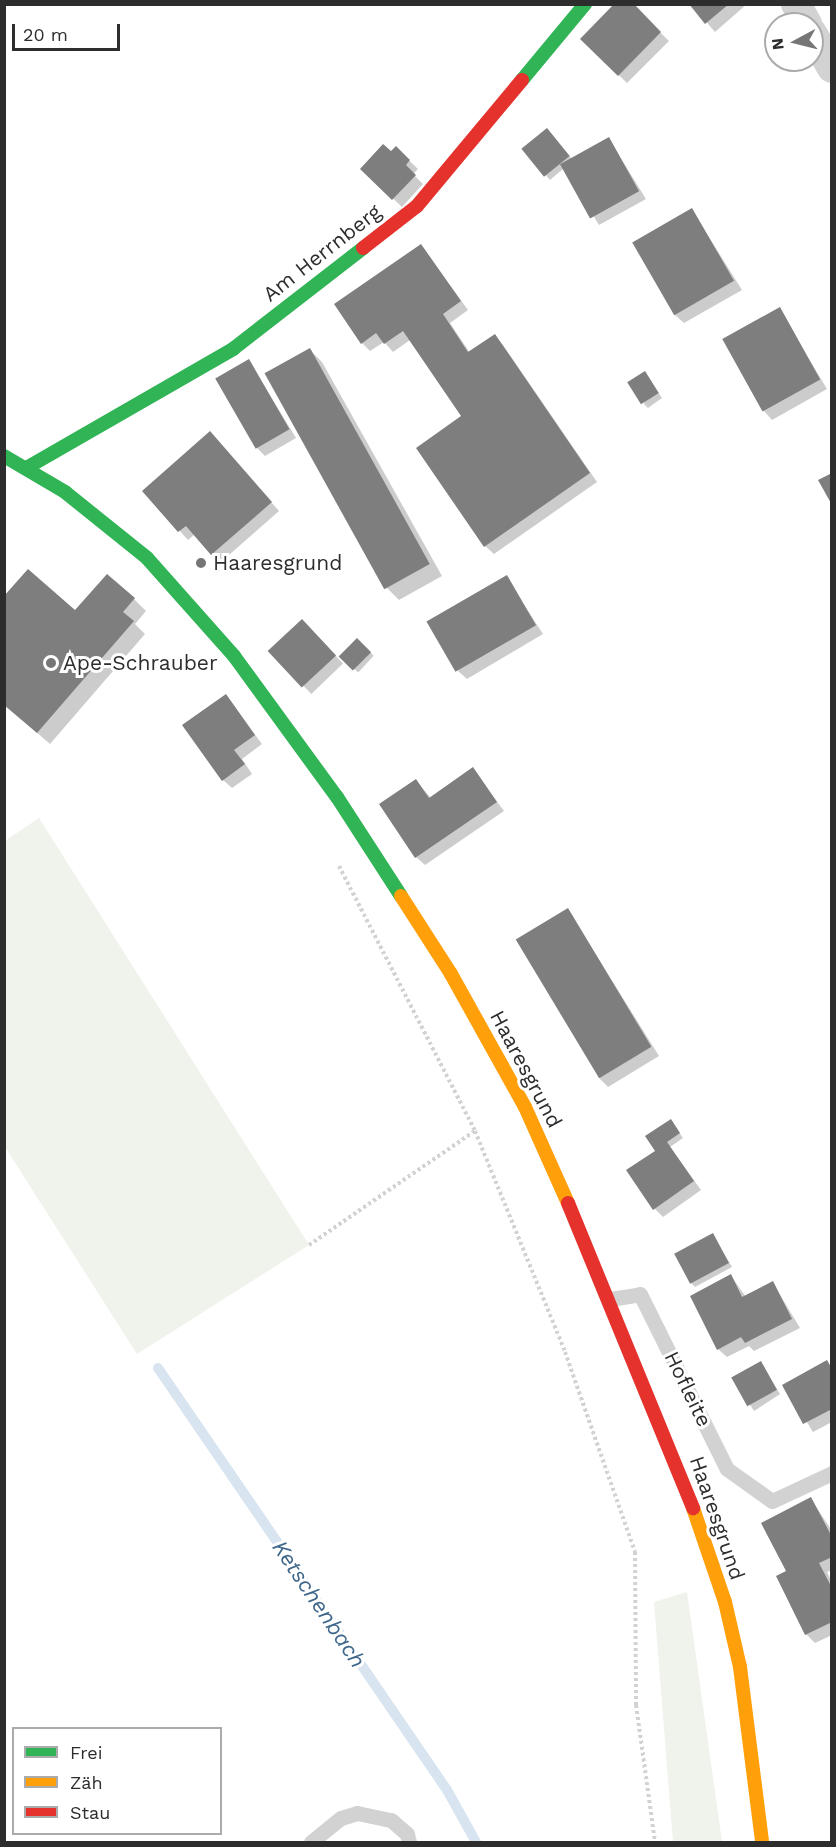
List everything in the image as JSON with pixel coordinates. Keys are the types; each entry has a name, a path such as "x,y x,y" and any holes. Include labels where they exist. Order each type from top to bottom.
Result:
{"street":[{"name":"Am Herrnberg","path":"28,467 233,350 417,206 585,4"},
{"name":"Haaresgrund","path":"4,456 28,467 147,558 234,656 337,797 451,974 525,1107 610,1299 690,1499 724,1602 740,1667 762,1842"}],"lane":[{"name":"Hofleite","path":"610,1299 640,1294 728,1469 772,1501 831,1473"},
{"path":"311,1842 341,1818 357,1813 391,1820 407,1834 409,1842"}],"path":[{"path":"338,861 339,872 476,1131 565,1352 634,1552 636,1705 655,1842"},
{"path":"309,1245 476,1131"}],"shaded area":[{"path":"39,818 309,1245 137,1354 5,1147 5,841"},
{"path":"687,1592 722,1842 673,1842 654,1602"}],"building":[{"path":"614,4 634,4 661,32 618,76 580,39"},
{"path":"689,4 729,4 705,24"},
{"path":"547,128 570,156 544,177 521,149"},
{"path":"609,137 639,191 590,218 560,164"},
{"path":"383,144 391,151 396,146 410,160 406,165 416,175 392,200 360,169"},
{"path":"692,208 734,281 674,315 632,242"},
{"path":"421,244 461,301 443,314 468,352 495,334 590,473 484,547 416,448 461,416 403,331 384,344 376,333 361,344 334,304"},
{"path":"780,307 820,380 763,412 722,339"},
{"path":"310,348 430,564 384,589 265,373"},
{"path":"249,359 290,429 256,449 215,379"},
{"path":"645,371 659,393 641,404 627,382"},
{"path":"210,431 272,502 211,555 186,526 178,532 142,491"},
{"path":"832,473 832,505 818,480"},
{"name":"Ape-Schrauber","path":"28,569 75,610 107,574 135,598 123,612 134,621 37,733 4,705 4,596"},
{"path":"507,575 536,625 455,672 426,622"},
{"path":"302,619 336,656 302,688 268,651"},
{"path":"357,638 371,652 353,671 339,656"},
{"path":"226,694 255,735 234,750 245,764 222,781 182,725"},
{"path":"473,767 497,802 415,858 379,804 416,779 429,798"},
{"path":"568,908 651,1047 599,1078 516,939"},
{"path":"671,1119 680,1133 667,1142 694,1181 653,1210 626,1170 655,1151 645,1136"},
{"path":"713,1233 729,1263 690,1284 674,1254"},
{"path":"731,1274 742,1297 773,1281 792,1319 745,1343 741,1337 717,1350 690,1296"},
{"path":"827,1360 832,1369 832,1409 803,1424 782,1385"},
{"path":"761,1361 777,1390 747,1406 731,1377"},
{"path":"811,1497 832,1537 832,1557 819,1563 832,1588 832,1622 805,1635 776,1576 786,1571 761,1523"}],"waterway":[{"name":"Ketschenbach","path":"158,1368 447,1790 476,1842"}],"traffic: fast":[{"path":"522,80 585,4"},
{"path":"28,467 233,349 363,248"},
{"path":"4,456 65,492 147,558 234,656 337,797 401,896"}],"traffic: slow":[{"path":"401,896 451,974 525,1107 568,1203"},
{"path":"693,1508 725,1602 740,1667 762,1842"}],"traffic: jam":[{"path":"363,248 417,206 522,80"},
{"path":"568,1203 693,1508"}],"place":[{"name":"Haaresgrund","path":"201,563"},
{"name":"Ape-Schrauber","path":"51,663"}]}
